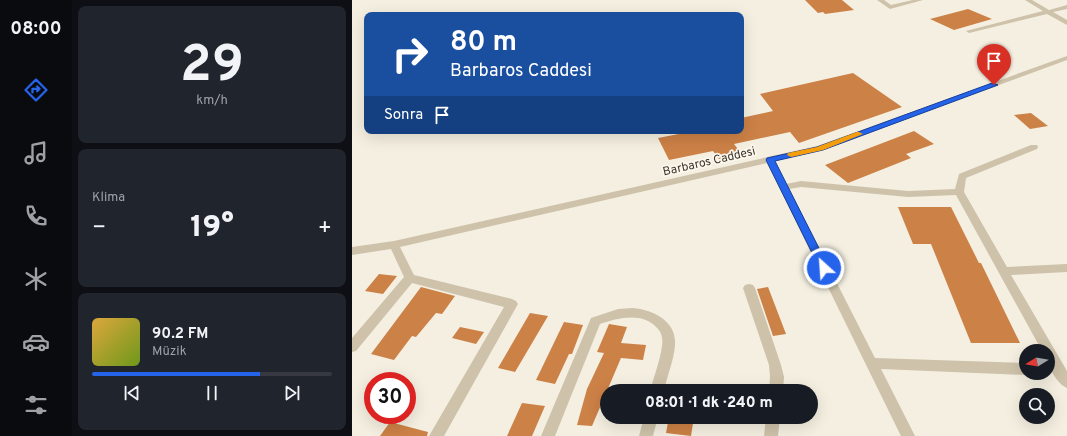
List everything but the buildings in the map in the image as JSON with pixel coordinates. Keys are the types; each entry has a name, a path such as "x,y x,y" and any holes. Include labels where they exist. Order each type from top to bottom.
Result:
{"street":[{"path":"880,0 890,7 920,0"},
{"path":"1028,0 1067,23"},
{"path":"969,31 1067,6"},
{"name":"Barbaros Caddesi","path":"352,251 394,245 820,148 1067,58"},
{"path":"1034,147 962,176 958,192 1003,271 1040,344"},
{"path":"770,160 908,436"},
{"path":"784,187 801,184 908,194 958,192"},
{"path":"394,245 410,278 512,304 436,436"},
{"path":"1003,271 1067,268"},
{"path":"352,347 410,278"},
{"path":"749,288 775,365 776,384"},
{"path":"548,436 595,321 615,315 636,313 661,322 666,328 670,339 659,384"},
{"path":"872,363 1019,369"},
{"path":"1055,372 1067,382"},
{"path":"646,436 649,424"},
{"path":"771,436 772,424"}],"slow traffic":[{"path":"791,155 820,148 859,134"}],"route":[{"path":"824,268 770,160 820,148 994,85"}]}
